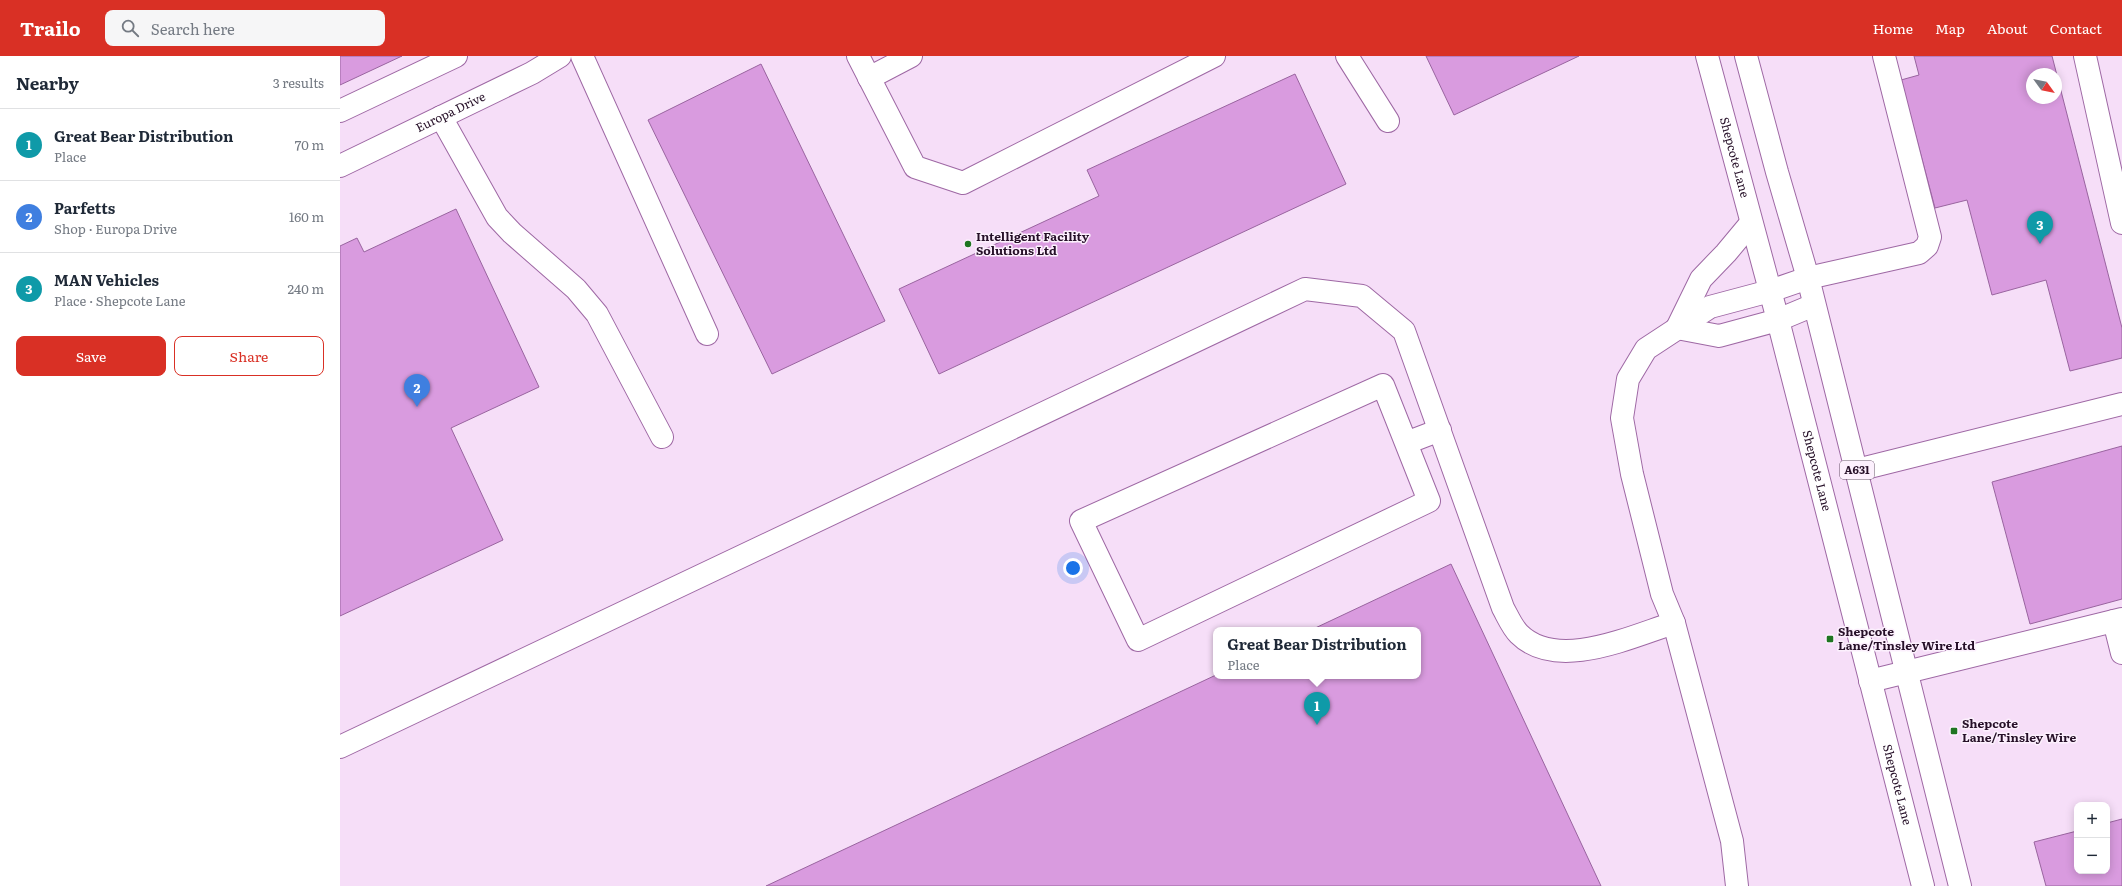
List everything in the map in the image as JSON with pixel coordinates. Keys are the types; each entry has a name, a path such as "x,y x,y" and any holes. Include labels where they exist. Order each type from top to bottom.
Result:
{"main road":[{"path":"340,111 456,56"},
{"name":"Europa Drive","path":"340,166 532,73 560,56"},
{"path":"582,56 707,334"},
{"path":"858,56 915,167 963,183 1214,56"},
{"path":"869,78 911,56"},
{"path":"1347,56 1388,121"},
{"name":"Shepcote Lane","path":"1708,56 1778,320 1923,886"},
{"name":"A631","path":"1746,56 1776,172 1808,278 1960,886"},
{"path":"1737,886 1732,841 1674,623 1662,594 1632,474 1622,418 1628,379 1646,348 1710,307 1770,291 1808,278 1919,254 1927,246 1930,237 1884,56"},
{"path":"2085,56 2122,223"},
{"path":"441,117 497,217 512,233 576,289 597,314 662,437"},
{"path":"1677,328 1701,279 1726,253 1751,222"},
{"path":"340,747 1305,289 1362,296 1404,331 1503,608 1511,624 1520,634 1543,648 1564,652 1588,650 1674,623"},
{"path":"1677,328 1719,336 1778,320 1814,305"},
{"path":"1383,385 1406,443 1429,501 1138,640 1081,522 1383,385"},
{"path":"1857,470 2122,404"},
{"path":"1406,443 1440,430"},
{"path":"1870,681 2118,620 2122,653"}],"building":[{"path":"340,56 402,56 340,85"},
{"path":"1426,56 1579,56 1454,115"},
{"path":"1914,56 2052,56 2055,68 2026,68 2026,104 2062,104 2062,95 2122,328 2122,358 2070,371 2046,280 1992,295 1967,200 1935,208 1901,80 1919,75"},
{"path":"761,64 885,321 772,374 648,120"},
{"path":"1295,74 1346,184 939,374 899,289 1099,196 1087,170"},
{"path":"456,209 539,387 451,428 503,540 340,616 340,246 357,238 364,252"},
{"path":"2122,446 2122,599 2030,624 1992,482"},
{"path":"1451,564 1601,886 766,886 1213,676 1213,679 1421,679 1421,627 1317,627"},
{"path":"2122,819 2122,886 2046,886 2034,842 2074,832 2074,874 2110,874 2110,822"}],"place":[{"name":"Intelligent Facility Solutions Ltd","path":"968,244"},
{"name":"MAN Vehicles","path":"2040,244"},
{"name":"Parfetts","path":"417,407"},
{"name":"Shepcote Lane/Tinsley Wire Ltd","path":"1830,639"},
{"name":"Great Bear Distribution","path":"1317,725"},
{"name":"Shepcote Lane/Tinsley Wire","path":"1954,731"}]}
